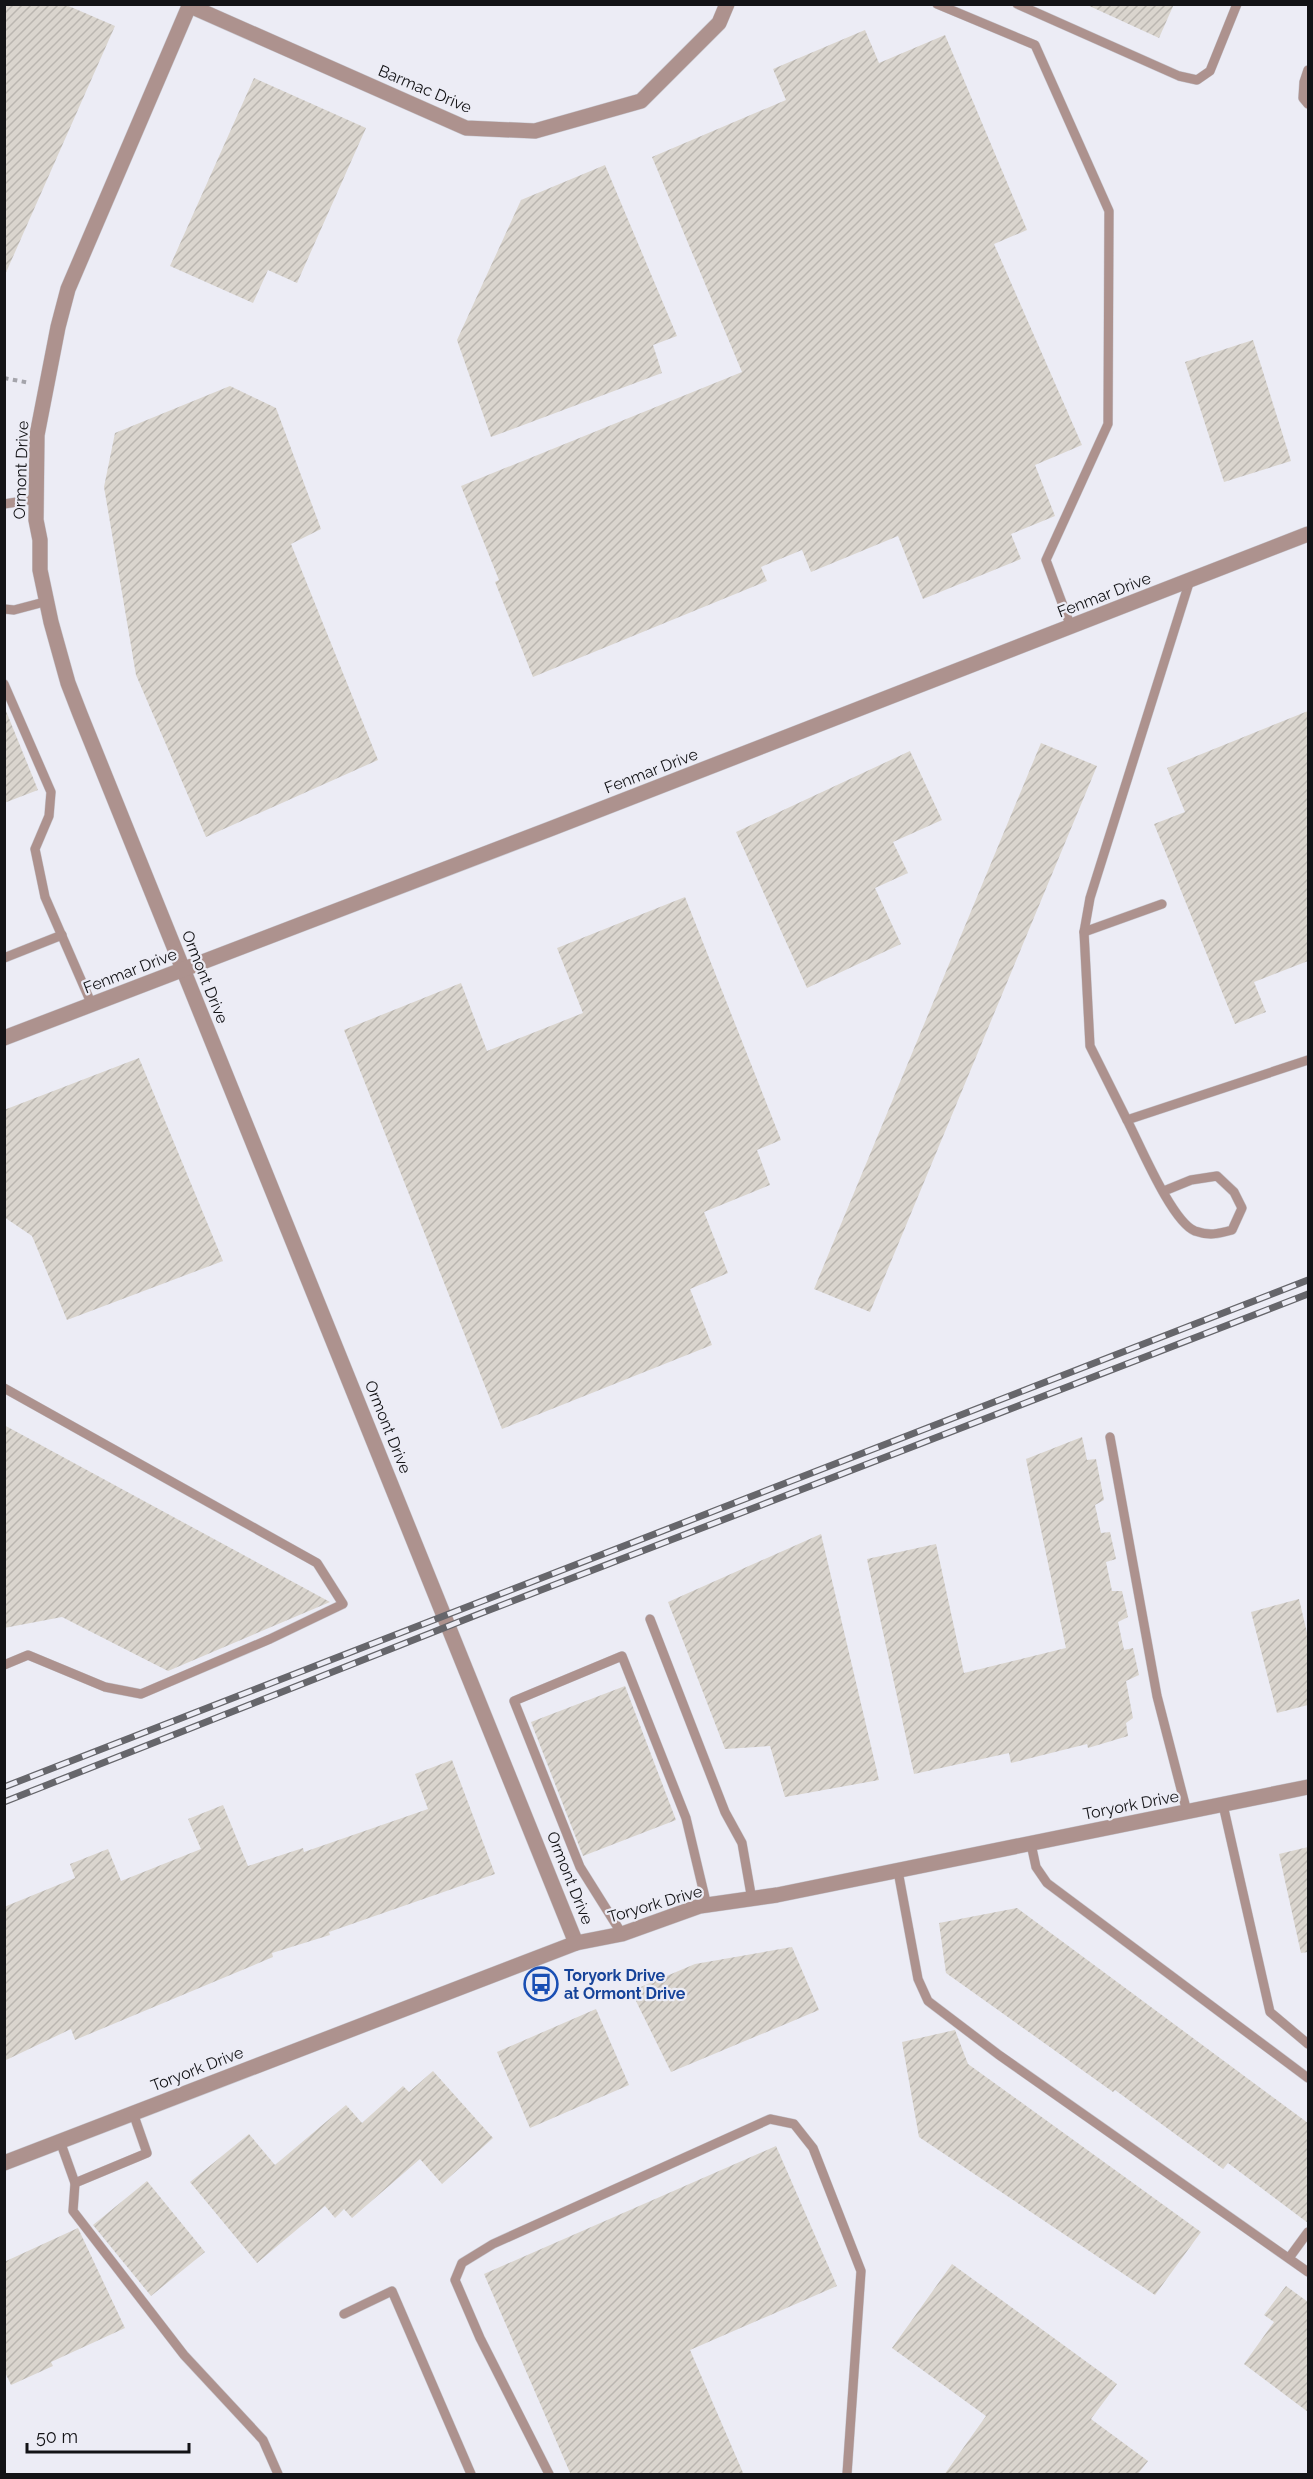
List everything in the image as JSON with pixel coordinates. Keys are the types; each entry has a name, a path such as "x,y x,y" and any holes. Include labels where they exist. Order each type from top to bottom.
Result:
{"street":[{"name":"Barmac Drive","path":"188,5 466,128 535,131 641,101 719,23 727,4"},
{"name":"Ormont Drive","path":"188,5 68,289 45,386 37,435 36,499 40,570 68,683 576,1943"},
{"name":"Fenmar Drive","path":"4,1038 1308,534"},
{"name":"Toryork Drive","path":"4,2163 576,1943 622,1934 707,1906 752,1900 1308,1787"}],"lane":[{"path":"937,4 1035,45 1109,212 1108,424 1046,560 1071,627"},
{"path":"1017,4 1179,76 1197,80 1210,71 1237,4"},
{"path":"1308,70 1304,82 1303,98 1308,104"},
{"path":"4,504 36,499"},
{"path":"1164,1191 1191,1180 1217,1176 1234,1192 1242,1208 1232,1230 1213,1235 1193,1230 1172,1210 1090,1046 1084,932 1090,898 1191,580"},
{"path":"4,609 14,610 48,601"},
{"path":"4,684 51,792 49,816 35,849 45,897 92,1005"},
{"path":"1084,932 1162,904"},
{"path":"4,958 62,935"},
{"path":"1127,1120 1308,1060"},
{"path":"4,1388 317,1563 343,1604 270,1639 141,1694 105,1687 28,1655 4,1665"},
{"path":"1110,1437 1157,1696 1187,1812"},
{"path":"650,1619 725,1812 742,1843 752,1900"},
{"path":"622,1934 580,1867 514,1701 622,1656 686,1818 707,1906"},
{"path":"1223,1805 1270,2012 1308,2044"},
{"path":"1030,1844 1036,1867 1047,1883 1308,2078"},
{"path":"898,1871 918,1979 928,2001 999,2055 1308,2272"},
{"path":"75,2182 147,2153 133,2113"},
{"path":"549,2475 480,2338 455,2280 462,2263 493,2244 770,2119 794,2124 813,2148 861,2271 847,2475"},
{"path":"60,2141 75,2182 73,2211 184,2355 263,2440 278,2475"},
{"path":"1289,2258 1308,2232"},
{"path":"345,2313 392,2291 471,2475"}],"path":[{"path":"4,378 45,386"}],"building":[{"path":"4,4 64,4 115,26 4,277"},
{"path":"1085,4 1174,4 1159,38"},
{"path":"865,30 879,63 945,35 1027,230 994,244 1082,445 1035,465 1055,516 1011,534 1021,559 923,599 898,536 811,572 802,550 761,567 767,581 533,677 495,582 499,580 461,486 742,372 652,157 786,100 773,69"},
{"path":"254,78 366,128 297,283 268,270 253,303 170,266"},
{"path":"605,165 677,336 653,345 662,373 491,437 457,340 521,200"},
{"path":"1253,340 1291,461 1224,482 1185,362"},
{"path":"230,386 276,408 321,529 291,544 378,760 206,837 136,675 104,487 115,433"},
{"path":"4,706 38,790 4,803"},
{"path":"1308,711 1308,961 1254,982 1266,1012 1235,1024 1154,824 1185,812 1167,768"},
{"path":"1041,743 1097,766 870,1312 814,1289"},
{"path":"910,751 942,820 893,842 908,873 875,888 901,944 807,988 736,832"},
{"path":"685,897 781,1140 757,1150 770,1185 704,1212 728,1273 690,1289 712,1345 502,1429 344,1030 461,983 487,1051 583,1013 557,948"},
{"path":"139,1058 223,1261 67,1320 32,1236 4,1217 4,1110"},
{"path":"4,1425 330,1602 168,1671 62,1617 4,1628"},
{"path":"1082,1437 1087,1460 1096,1459 1104,1500 1095,1505 1101,1533 1110,1532 1116,1559 1106,1562 1112,1591 1122,1591 1128,1617 1118,1622 1124,1650 1133,1648 1139,1675 1126,1681 1133,1718 1126,1723 1128,1736 1088,1748 1087,1744 1011,1763 1009,1753 914,1774 867,1559 936,1544 964,1673 1066,1648 1026,1459"},
{"path":"821,1534 879,1780 785,1797 770,1746 725,1749 668,1602"},
{"path":"1299,1599 1308,1637 1308,1705 1277,1713 1251,1612"},
{"path":"625,1686 676,1820 583,1856 531,1722"},
{"path":"452,1760 495,1874 329,1932 330,1935 272,1953 273,1957 75,2040 71,2029 4,2061 4,1907 75,1878 70,1864 108,1849 121,1881 201,1849 188,1819 223,1805 248,1866 303,1848 304,1852 428,1809 415,1774"},
{"path":"1308,1847 1308,1952 1301,1953 1279,1854"},
{"path":"1017,1908 1308,2123 1308,2223 1228,2163 1223,2169 1115,2090 1113,2092 946,1973 939,1923"},
{"path":"792,1947 819,2010 671,2072 631,1991 695,1964"},
{"path":"596,2009 629,2085 530,2128 497,2052"},
{"path":"955,2030 968,2064 1201,2232 1155,2295 919,2137 902,2042"},
{"path":"433,2071 493,2138 442,2184 420,2159 352,2218 344,2209 335,2218 325,2206 257,2263 190,2182 249,2134 275,2165 346,2105 362,2123 403,2086 409,2092"},
{"path":"776,2146 837,2286 690,2350 744,2475 571,2475 484,2274"},
{"path":"147,2181 205,2252 151,2296 93,2225"},
{"path":"78,2228 125,2328 51,2362 53,2366 11,2385 4,2370 4,2262"},
{"path":"952,2264 1117,2384 1091,2419 1148,2461 1137,2475 944,2475 986,2416 892,2348"},
{"path":"1286,2286 1308,2302 1308,2412 1244,2364 1274,2322 1264,2315"}],"railway":[{"path":"4,1787 1308,1280"},
{"path":"4,1802 479,1614 1308,1294"}],"place":[{"name":"Toryork Drive at Ormont Drive","path":"541,1984"}]}
